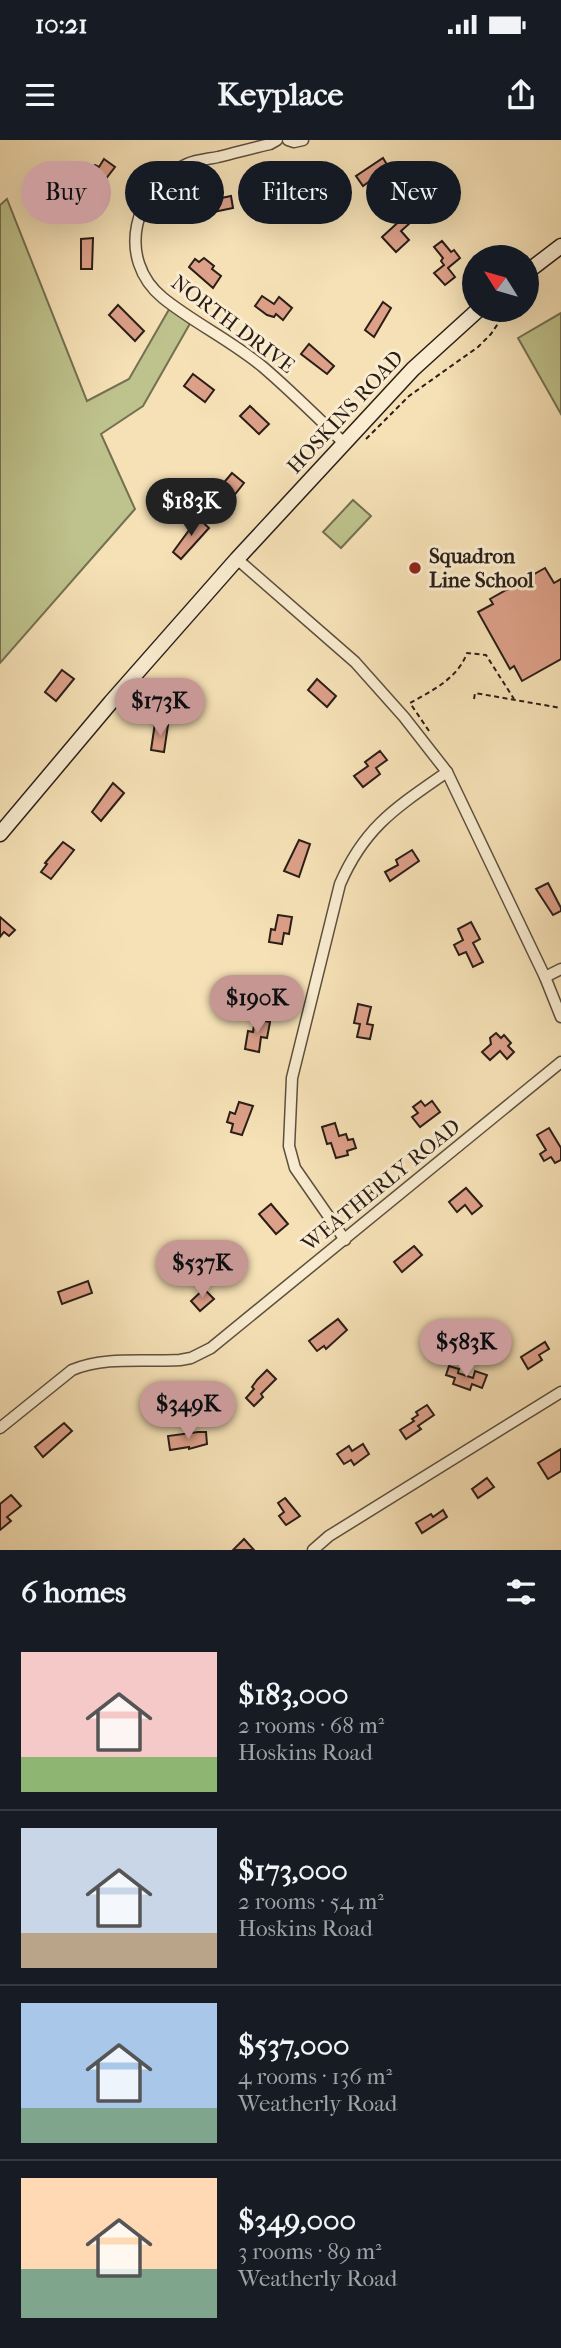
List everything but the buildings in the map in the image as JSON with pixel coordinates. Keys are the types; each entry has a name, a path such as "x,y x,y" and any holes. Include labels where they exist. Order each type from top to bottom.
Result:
{"street":[{"name":"NORTH DRIVE","path":"277,140 270,144 188,163 169,174 145,201 135,230 138,262 144,278 161,297 262,366 344,443"},
{"path":"288,140 303,140"},
{"path":"539,263 561,246"},
{"name":"HOSKINS ROAD","path":"0,834 119,692 237,559 413,369 465,322"},
{"path":"237,559 355,662 404,717 447,772 545,977 561,1017"},
{"path":"345,1240 295,1167 289,1146 292,1077 341,884 349,865 370,833 394,808 447,772"},
{"path":"545,977 561,969"},
{"name":"WEATHERLY ROAD","path":"0,1428 72,1370 80,1367 100,1362 180,1360 201,1354 345,1240 561,1062"},
{"path":"313,1550 329,1536 561,1392"}],"path":[{"path":"363,442 409,396 478,347 500,322"},
{"path":"434,738 410,703 450,678 464,663 467,653 486,654 514,699"},
{"path":"474,699 475,693 561,708"}],"green space":[{"path":"7,199 87,401 129,379 171,306 192,320 143,406 101,434 135,509 0,663 0,205"},
{"path":"561,313 561,414 518,338"},
{"path":"353,500 371,516 341,548 323,532"}],"place":[{"name":"Squadron Line School","path":"415,568"}]}
